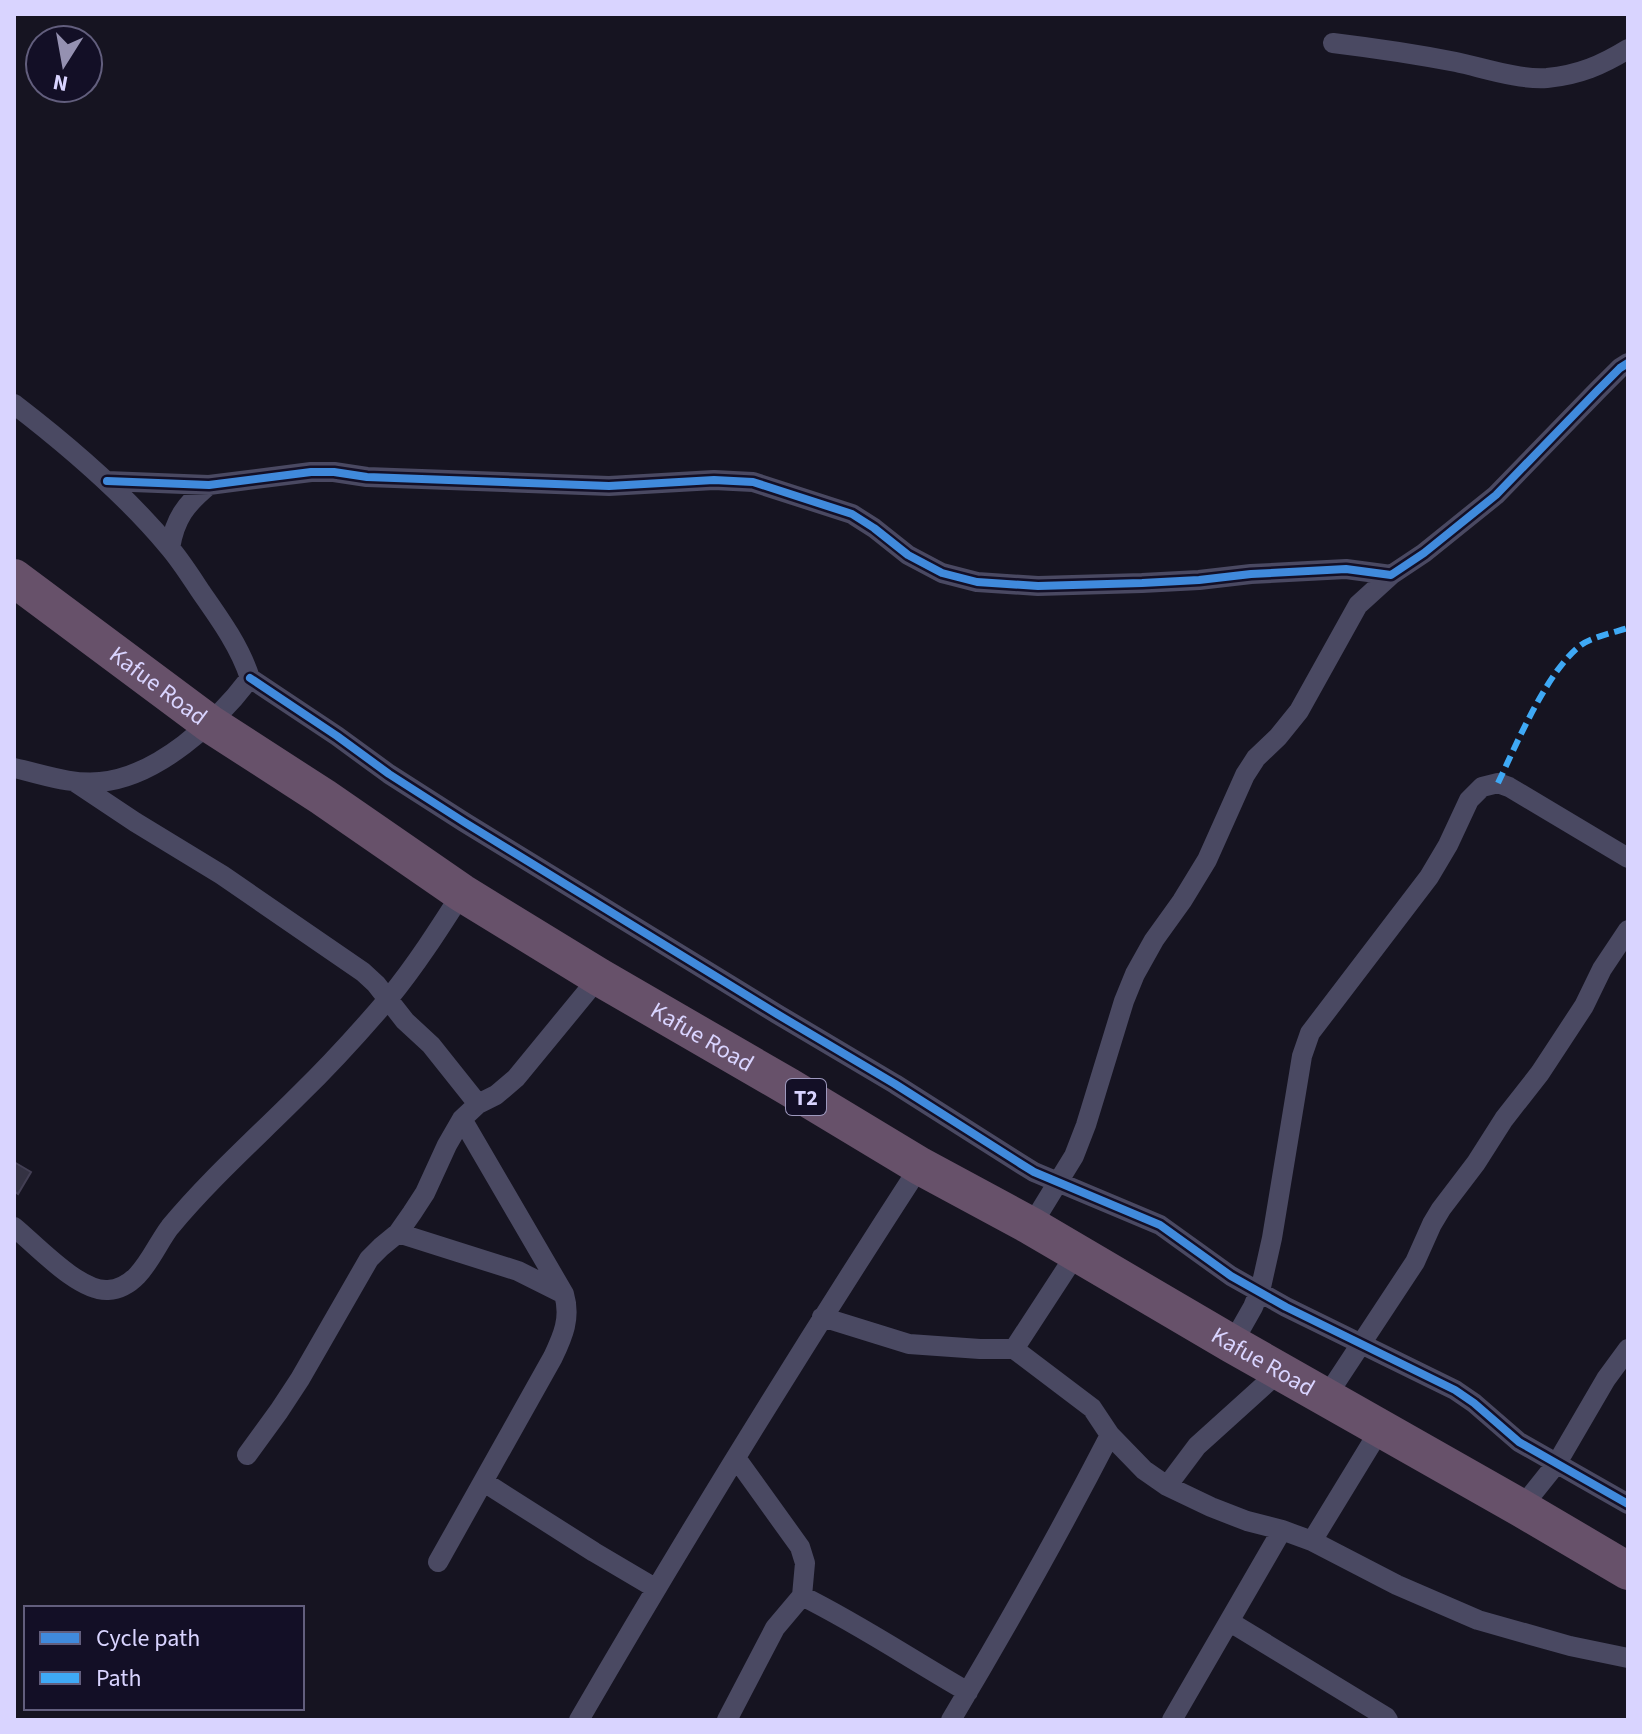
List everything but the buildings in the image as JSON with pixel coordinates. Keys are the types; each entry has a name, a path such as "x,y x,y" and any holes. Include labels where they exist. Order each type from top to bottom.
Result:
{"highway":[{"name":"Kafue Road","path":"14,578 210,724 462,893 920,1166 1031,1226 1628,1571"}],"street":[{"path":"1333,43 1545,78 1576,73 1603,64 1628,49"},
{"path":"1031,1226 1074,1156 1135,974 1207,860 1245,775 1256,758 1299,711 1358,605 1391,575 1424,553 1496,495 1587,400 1628,363"},
{"path":"14,404 107,481 170,548 214,609 244,661 250,678 389,774 1034,1172 1160,1225 1222,1270 1259,1291 1320,1325 1455,1390 1519,1442 1628,1504"},
{"path":"107,481 209,485 311,472 609,486 734,480 753,482 852,514 908,555 942,573 977,582 1038,586 1115,584 1346,569 1391,575"},
{"path":"170,548 181,514 209,485"},
{"path":"14,768 75,782 98,783 121,779 168,755 210,724 250,678"},
{"path":"75,782 258,898 363,972 405,1021 431,1045 478,1104"},
{"path":"1232,1344 1259,1291 1272,1238 1302,1056 1310,1033 1429,877 1469,800 1482,787 1498,783 1509,787 1628,858"},
{"path":"14,1227 81,1283 107,1290 127,1285 143,1269 168,1230 196,1197 341,1053 388,999 424,952 462,893"},
{"path":"1326,1397 1415,1262 1441,1209 1540,1073 1628,930"},
{"path":"247,1455 300,1379 369,1259 398,1233 425,1193 462,1119 516,1078 599,977"},
{"path":"438,1562 563,1337 568,1318 564,1294 462,1119"},
{"path":"579,1720 655,1588 822,1317 920,1166"},
{"path":"398,1233 499,1265 564,1294"},
{"path":"1014,1349 1076,1254"},
{"path":"822,1317 909,1344 1014,1349 1092,1408 1110,1435 1144,1470 1167,1486 1247,1521 1312,1541 1397,1585 1478,1620 1570,1646 1628,1658"},
{"path":"1521,1508 1557,1463 1606,1379 1628,1349"},
{"path":"1167,1486 1197,1446 1280,1371"},
{"path":"1312,1541 1381,1428"},
{"path":"951,1720 1060,1531 1110,1435"},
{"path":"727,1720 775,1628 802,1596 805,1563 800,1547 736,1458"},
{"path":"484,1482 655,1588"},
{"path":"1172,1720 1282,1530"},
{"path":"802,1596 968,1692"},
{"path":"1230,1622 1388,1720"}],"marked path":[{"path":"1498,783 1534,709 1568,657 1586,642 1628,628"}],"cycle path":[{"path":"107,481 209,485 334,472 367,477 609,486 714,480 753,482 852,514 908,555 942,573 977,582 1038,586 1142,583 1346,569 1391,575 1424,553 1496,495 1628,363"},
{"path":"250,678 464,822 1034,1172 1160,1225 1231,1276 1286,1307 1455,1390 1519,1442 1628,1504"}]}
